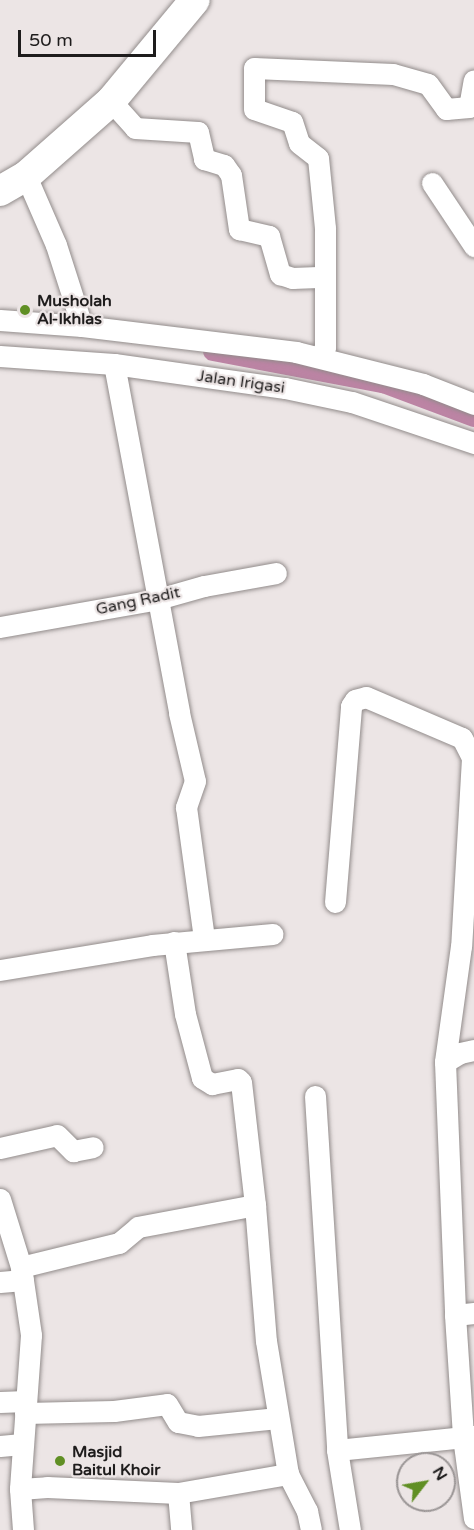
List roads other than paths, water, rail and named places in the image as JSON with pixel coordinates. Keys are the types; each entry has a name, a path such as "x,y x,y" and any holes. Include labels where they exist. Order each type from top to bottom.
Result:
{"main road":[{"path":"0,191 26,176 111,101 195,0"}],"street":[{"path":"320,357 325,347 325,228 318,158 299,143 292,122 254,109 254,68 393,74 428,84 446,109 469,107 474,80"},
{"path":"111,101 135,128 198,132 204,159 224,165 231,175 239,229 269,237 280,274 292,278 325,277"},
{"path":"26,176 56,245 82,326"},
{"path":"432,183 474,246"},
{"path":"0,320 82,326 320,357 423,384 474,404"},
{"name":"Jalan Irigasi","path":"0,356 114,364 285,388 352,402 474,443"},
{"path":"114,364 195,781 186,807 204,939"},
{"name":"Gang Radit","path":"0,627 158,599 204,586 276,573"},
{"path":"335,902 351,706 355,700 366,697 462,738 472,758 461,945 445,1062 464,1314 474,1518"},
{"path":"0,970 174,942 273,934"},
{"path":"174,942 184,1006 202,1078 212,1084 238,1078 242,1082 266,1341 288,1474 307,1511 311,1530"},
{"path":"445,1062 460,1053 474,1050"},
{"path":"315,1096 337,1450 350,1530"},
{"path":"0,1148 57,1135 73,1151 93,1147"},
{"path":"0,1200 22,1274 31,1335 20,1489 23,1530"},
{"path":"0,1282 118,1244 138,1227 255,1205"},
{"path":"0,1402 25,1407 114,1410 166,1404 178,1422 198,1426 278,1418"},
{"path":"337,1450 469,1437"},
{"path":"0,1446 22,1444"},
{"path":"20,1489 47,1487 178,1493 288,1474"},
{"path":"178,1493 181,1530"}],"waterway":[{"path":"213,351 383,383 474,417"}],"place":[{"name":"Musholah Al-Ikhlas","path":"25,310"},
{"name":"Masjid Baitul Khoir","path":"60,1461"}]}
